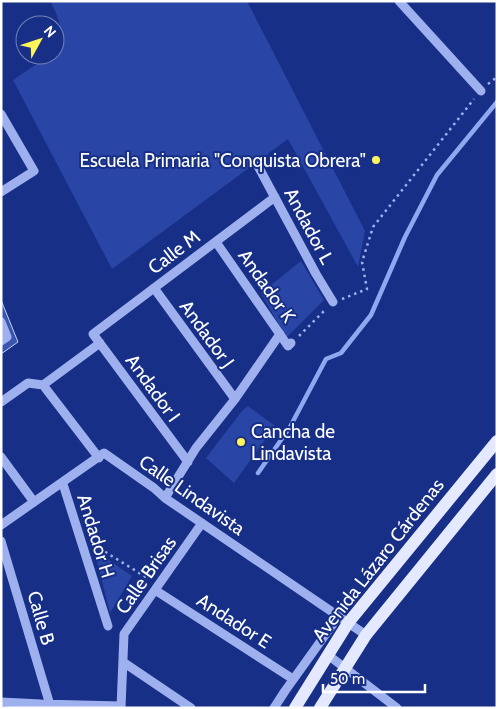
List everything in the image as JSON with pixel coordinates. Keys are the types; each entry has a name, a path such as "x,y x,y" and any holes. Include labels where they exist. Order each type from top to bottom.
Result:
{"main road":[{"name":"Avenida Lázaro Cárdenas","path":"295,708 328,655 343,620 497,441"},
{"name":"Avenida Lázaro Cárdenas","path":"320,708 366,634 497,474"}],"street":[{"path":"399,1 481,91"},
{"path":"1,114 34,171 1,192"},
{"name":"Andador L","path":"258,166 333,302"},
{"name":"Calle M","path":"93,334 275,197"},
{"name":"Andador K","path":"216,242 288,346 291,343"},
{"name":"Andador J","path":"154,288 234,399"},
{"path":"1,322 7,337 1,341"},
{"name":"Andador I","path":"93,334 188,462"},
{"path":"165,498 196,448 234,399 280,334"},
{"path":"1,402 28,383 43,385 100,343"},
{"path":"1,526 98,458 43,385"},
{"name":"Calle Lindavista","path":"98,458 104,453 154,488 165,498 366,634"},
{"path":"1,457 34,502"},
{"name":"Andador H","path":"63,484 108,626"},
{"name":"Calle Brisas","path":"121,707 124,634 202,523"},
{"name":"Calle B","path":"1,541 50,705"},
{"name":"Andador E","path":"155,590 293,680"},
{"path":"274,708 293,680 343,620"},
{"path":"328,655 397,708"},
{"path":"123,662 191,708"},
{"path":"1,702 121,707"}],"path":[{"path":"291,343 333,302 367,289 362,262 373,226 481,91 497,77"},
{"path":"78,534 150,580"}],"shaded area":[{"path":"50,1 247,1 365,231 358,267 288,139 112,269 13,80 36,65 65,65 65,15 57,15"},
{"path":"301,261 324,300 286,338 261,293"},
{"name":"Cancha de Lindavista","path":"248,406 275,426 234,483 206,458 242,411"},
{"path":"94,550 132,576 110,613"}],"building":[{"path":"1,300 18,342 1,354"}],"waterway":[{"path":"258,473 290,427 326,359 341,353 371,315 405,237 437,175 497,102"}],"place":[{"name":"Escuela Primaria \"Conquista Obrera\"","path":"376,160"},
{"name":"Cancha de Lindavista","path":"241,442"}]}
